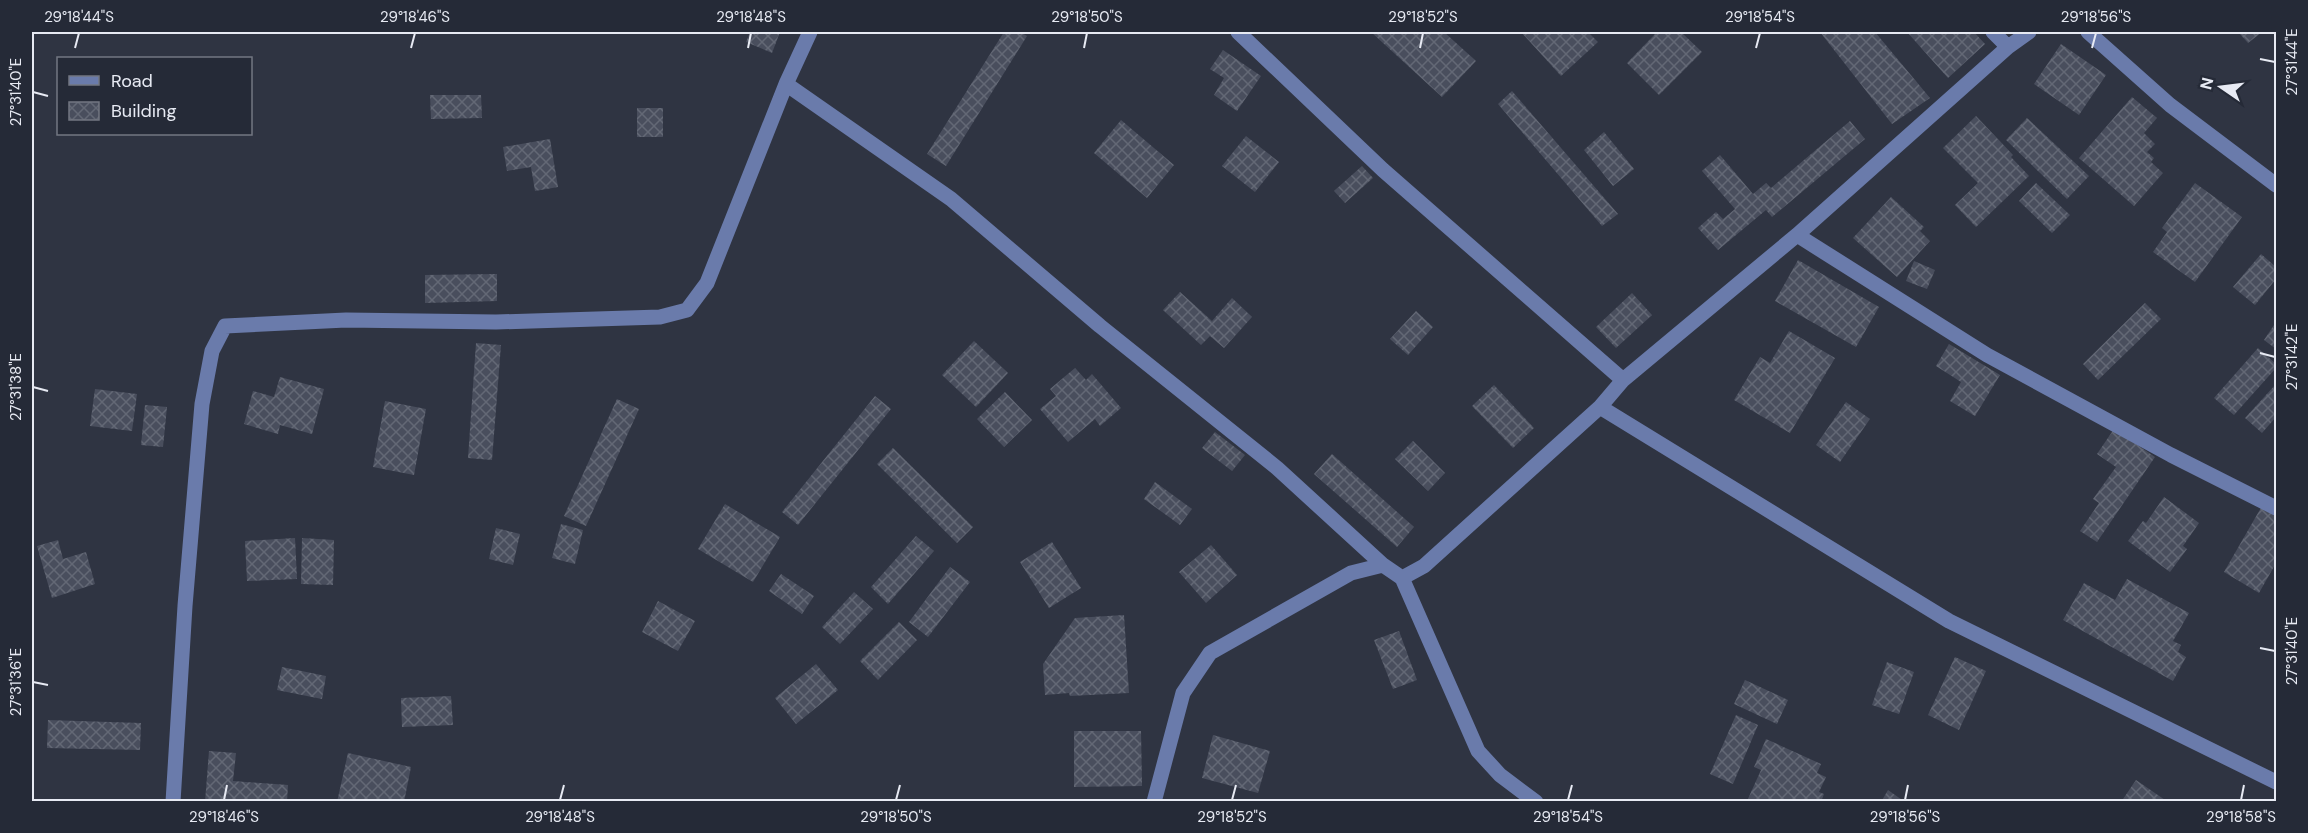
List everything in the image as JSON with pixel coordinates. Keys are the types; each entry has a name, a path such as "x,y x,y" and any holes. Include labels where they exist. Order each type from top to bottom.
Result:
{"street":[{"path":"173,801 185,606 202,404 212,351 225,326 346,320 496,322 648,318 687,310 707,283 786,84 810,32"},
{"path":"1238,32 1383,170 1623,381"},
{"path":"1993,32 2008,47"},
{"path":"1402,578 1424,566 1600,407 1623,381 1797,234 2008,47 2029,32"},
{"path":"2088,32 2170,105 2277,185"},
{"path":"786,84 951,199 1100,326 1277,468 1383,565 1402,578 1478,751 1500,775 1536,801"},
{"path":"1797,234 1987,355 2277,508"},
{"path":"1600,407 1949,621 2277,782"},
{"path":"1154,801 1183,693 1210,653 1351,573 1383,565"}],"building":[{"path":"750,32 780,32 772,53 746,42"},
{"path":"1004,32 1020,32 1027,36 946,166 927,154"},
{"path":"1371,32 1444,32 1476,61 1442,97"},
{"path":"1521,32 1588,32 1598,42 1561,76"},
{"path":"1657,32 1681,32 1702,52 1659,95 1627,63"},
{"path":"1820,32 1875,32 1930,98 1892,124"},
{"path":"1907,32 1974,32 1985,44 1948,78"},
{"path":"2238,32 2262,32 2248,43"},
{"path":"2061,44 2106,75 2079,115 2034,84"},
{"path":"1223,50 1261,76 1237,111 1214,95 1224,78 1210,69"},
{"path":"1512,91 1618,214 1602,226 1498,104"},
{"path":"430,95 481,95 482,118 431,119"},
{"path":"2132,97 2157,118 2144,133 2155,144 2147,152 2154,158 2151,162 2163,173 2134,206 2079,158"},
{"path":"637,108 663,108 663,137 637,137"},
{"path":"1976,116 2013,155 2011,157 2029,176 1976,227 1955,205 1978,183 1943,148"},
{"path":"2027,118 2089,176 2067,199 2006,140"},
{"path":"1121,120 1174,165 1147,198 1094,153"},
{"path":"1850,121 1865,139 1772,217 1766,210 1718,250 1698,228 1716,212 1723,219 1735,209 1702,171 1720,155 1753,194 1766,183 1771,188"},
{"path":"1604,132 1634,169 1613,186 1584,150"},
{"path":"1246,136 1279,162 1255,192 1222,166"},
{"path":"550,139 558,187 535,191 531,167 507,171 503,147"},
{"path":"1362,166 1373,178 1345,203 1334,191"},
{"path":"2036,183 2070,215 2052,233 2019,201"},
{"path":"2195,183 2242,217 2195,282 2153,252 2167,232 2162,228"},
{"path":"1891,197 1924,227 1920,231 1930,241 1897,277 1853,238"},
{"path":"2261,254 2276,267 2276,279 2255,305 2233,287"},
{"path":"1798,260 1879,307 1856,347 1775,301"},
{"path":"1914,261 1935,270 1927,289 1906,281"},
{"path":"497,274 497,301 425,303 425,275"},
{"path":"1180,292 1212,321 1232,298 1252,317 1224,348 1210,336 1201,345 1163,310"},
{"path":"1632,293 1652,315 1616,348 1596,327"},
{"path":"2145,303 2161,319 2098,380 2083,364"},
{"path":"1416,311 1433,327 1408,355 1390,339"},
{"path":"2276,322 2276,349 2264,340"},
{"path":"1789,331 1835,358 1790,433 1734,400 1760,357 1770,363"},
{"path":"974,341 1008,373 976,407 942,375"},
{"path":"476,343 501,345 492,460 468,458"},
{"path":"1949,344 2000,375 1975,416 1950,401 1961,382 1936,366"},
{"path":"2258,348 2276,364 2276,368 2234,415 2214,398"},
{"path":"1075,368 1086,380 1092,374 1121,408 1100,426 1095,419 1068,442 1040,409 1056,396 1050,389"},
{"path":"280,377 324,389 312,434 280,425 278,434 244,424 253,391 274,397"},
{"path":"2276,384 2276,417 2262,433 2245,418"},
{"path":"1494,385 1534,428 1513,448 1472,406"},
{"path":"95,389 137,394 132,431 90,426"},
{"path":"1005,392 1032,420 1004,447 977,419"},
{"path":"875,396 891,409 798,525 782,512"},
{"path":"617,399 639,409 586,526 564,516"},
{"path":"385,401 426,409 414,475 373,467"},
{"path":"1846,402 1870,419 1840,462 1816,445"},
{"path":"145,405 167,407 163,447 141,445"},
{"path":"2114,429 2155,457 2097,542 2080,531 2099,503 2093,499 2116,467 2097,454"},
{"path":"1215,432 1245,455 1232,471 1202,448"},
{"path":"1413,441 1445,473 1428,491 1395,459"},
{"path":"893,448 973,527 957,543 877,464"},
{"path":"1332,454 1414,527 1397,547 1314,474"},
{"path":"1155,482 1192,509 1180,525 1144,499"},
{"path":"2164,497 2199,523 2183,546 2187,549 2170,572 2128,541 2143,521 2146,523"},
{"path":"725,504 780,537 753,582 698,549"},
{"path":"2262,506 2276,514 2276,563 2259,593 2224,572"},
{"path":"561,524 583,530 575,564 552,558"},
{"path":"496,528 520,534 513,565 489,559"},
{"path":"916,536 934,551 888,604 871,587"},
{"path":"295,538 297,579 247,581 245,541"},
{"path":"302,538 334,540 333,585 301,584"},
{"path":"58,540 63,559 86,552 95,584 52,598 37,546"},
{"path":"1052,542 1081,588 1049,608 1020,562"},
{"path":"1211,545 1237,575 1206,603 1179,572"},
{"path":"950,567 970,582 928,637 909,622"},
{"path":"781,574 814,596 802,614 769,591"},
{"path":"2127,579 2189,613 2173,641 2181,645 2178,652 2186,657 2173,681 2063,620 2084,583 2115,600"},
{"path":"854,592 873,609 840,644 822,627"},
{"path":"658,601 695,621 678,651 642,632"},
{"path":"1124,615 1129,693 1045,695 1043,664 1075,618"},
{"path":"899,622 917,640 878,680 860,661"},
{"path":"1399,631 1417,680 1393,689 1374,640"},
{"path":"1955,657 1986,671 1959,730 1928,715"},
{"path":"1887,662 1914,672 1899,714 1872,705"},
{"path":"816,664 838,690 796,724 775,698"},
{"path":"282,667 326,676 322,699 277,690"},
{"path":"1745,680 1788,700 1777,724 1734,704"},
{"path":"451,696 453,725 402,727 401,698"},
{"path":"1736,715 1758,725 1733,784 1710,774"},
{"path":"48,720 141,723 140,750 47,748"},
{"path":"1074,731 1141,731 1142,786 1074,787"},
{"path":"1213,735 1270,751 1258,793 1202,778"},
{"path":"1766,739 1821,764 1817,773 1826,777 1819,792 1824,794 1821,802 1747,801 1761,770 1754,767"},
{"path":"209,751 236,753 233,781 288,785 287,802 205,802"},
{"path":"348,753 411,767 404,802 337,802"},
{"path":"2136,780 2168,802 2121,802"},
{"path":"1888,790 1905,802 1881,802"}]}
